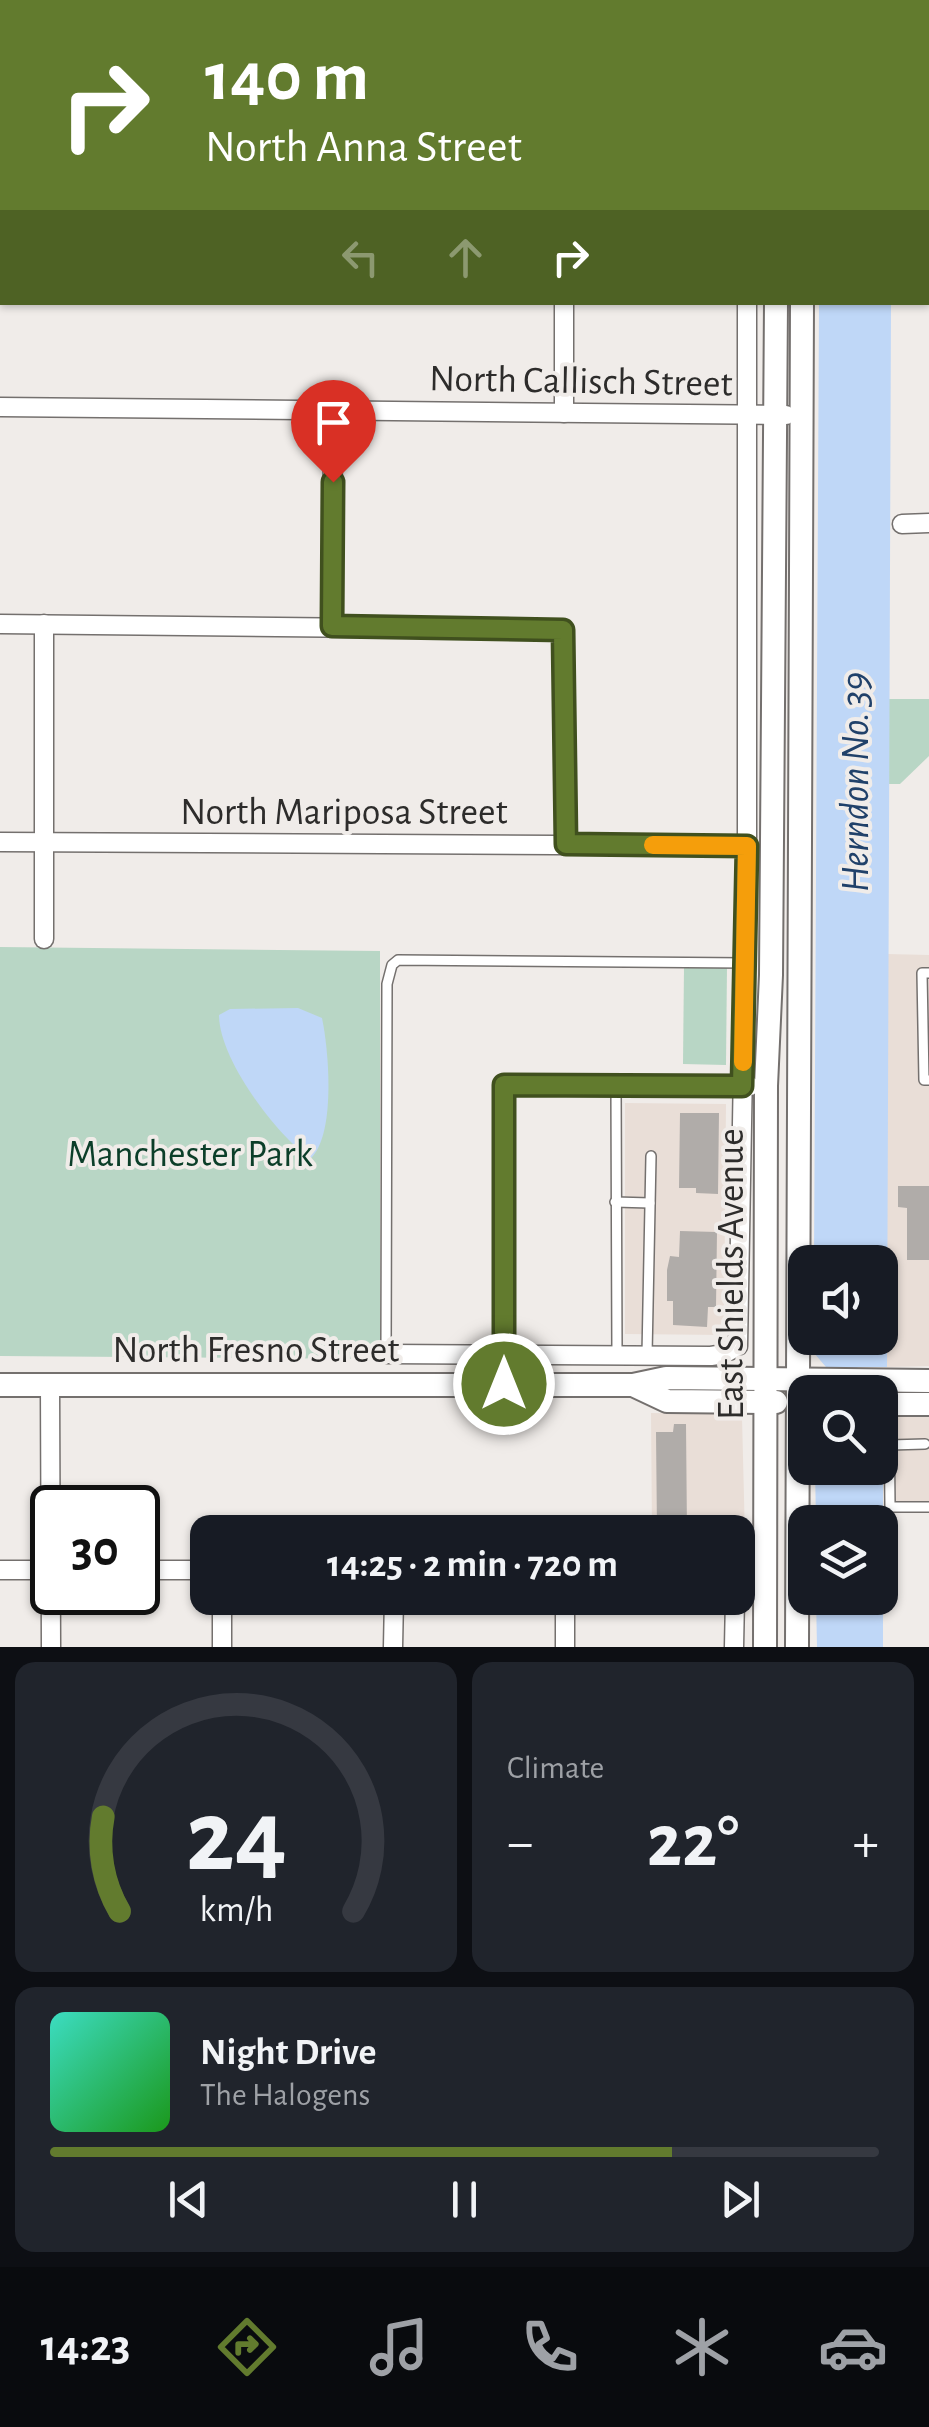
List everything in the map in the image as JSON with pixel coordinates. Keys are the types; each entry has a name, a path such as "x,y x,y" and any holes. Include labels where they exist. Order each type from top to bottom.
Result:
{"main road":[{"name":"East Shields Avenue","path":"764,1647 764,1390 754,1086 771,976 776,305"},
{"name":"East Shields Avenue","path":"799,1375 796,1235 802,305"},
{"path":"754,1086 781,1097 784,1180 796,1235"},
{"name":"North Fresno Street","path":"0,1384 633,1385 666,1378 788,1393"},
{"name":"North Fresno Street","path":"898,1380 929,1381"},
{"path":"898,1404 929,1404"},
{"name":"East Shields Avenue","path":"796,1647 798,1485"}],"street":[{"path":"564,305 564,413"},
{"path":"386,1354 724,1354 738,1346 754,1086 745,963 748,305"},
{"name":"North Callisch Street","path":"0,406 801,416"},
{"path":"332,626 333,409"},
{"path":"902,524 929,524"},
{"path":"0,624 563,630 566,844"},
{"path":"44,624 44,939"},
{"name":"North Mariposa Street","path":"0,842 747,846"},
{"path":"504,1384 504,1085 754,1086"},
{"path":"50,1385 51,1485"},
{"path":"0,1570 30,1570"},
{"path":"160,1570 190,1570"},
{"path":"755,1570 764,1570"},
{"path":"51,1615 51,1647"},
{"path":"222,1615 222,1647"},
{"path":"393,1647 394,1615"},
{"path":"564,1647 565,1615"},
{"path":"734,1615 734,1647"}],"lane":[{"path":"386,1354 387,984 392,965 398,960 745,963"},
{"path":"929,973 922,973 924,1080 929,1080"},
{"path":"616,1086 617,1355"},
{"path":"648,1355 650,1156"},
{"path":"614,1202 650,1203"},
{"path":"898,1445 925,1444"},
{"path":"890,1485 890,1507 929,1507"}],"shaded area":[{"path":"887,954 929,955 929,1366 887,1367 887,1355 898,1355 898,1245 887,1245"},
{"path":"625,1103 726,1104 724,1335 625,1334"},
{"path":"651,1413 742,1417 744,1515 652,1515"},
{"path":"898,1415 929,1415 929,1509 898,1510"}],"green space":[{"path":"889,699 929,699 929,756 900,784 889,784"},
{"name":"Manchester Park","path":"0,947 380,951 380,1359 0,1356"},
{"path":"684,966 727,967 726,1065 683,1064"}],"water":[{"path":"819,305 891,305 887,1245 814,1245"},
{"path":"298,1008 322,1018 327,1051 327,1113 324,1132 310,1159 281,1132 251,1094 228,1052 219,1015 230,1009"},
{"path":"816,1355 887,1355 887,1367 826,1367"},
{"path":"815,1485 883,1485 883,1505 816,1505"},
{"path":"816,1615 883,1615 883,1647 817,1647"}],"building":[{"path":"680,1113 719,1113 718,1194 679,1188"},
{"path":"898,1186 929,1186 929,1260 907,1260 907,1208 898,1207"},
{"path":"680,1231 717,1232 716,1307 708,1307 707,1327 673,1325 673,1301 667,1301 667,1270 670,1256 679,1257"},
{"path":"674,1424 686,1424 687,1515 657,1515 656,1432 673,1432"}],"waterway":[{"name":"Herndon No. 39","path":"850,1355 850,1375"}],"slow traffic":[{"path":"653,845 747,846 743,1062"}],"route":[{"path":"333,482 332,626 563,630 566,844 747,846 742,1086 504,1085 504,1384"}]}
